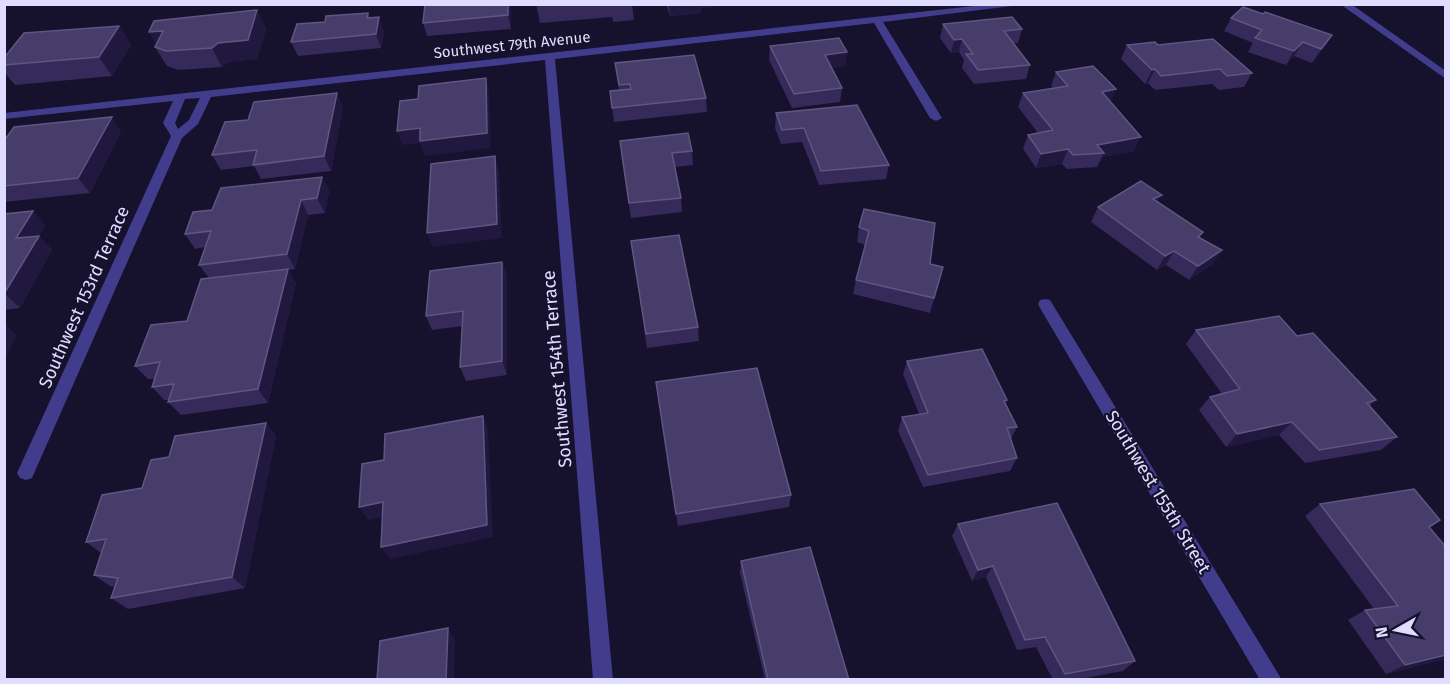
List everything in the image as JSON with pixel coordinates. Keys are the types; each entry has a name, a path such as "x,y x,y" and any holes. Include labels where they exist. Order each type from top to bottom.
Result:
{"street":[{"path":"1344,4 1446,76"},
{"name":"Southwest 79th Avenue","path":"4,116 1021,5"},
{"path":"877,20 936,118"},
{"name":"Southwest 154th Terrace","path":"550,56 603,680"},
{"name":"Southwest 153rd Terrace","path":"26,473 177,136 194,122 207,94"},
{"name":"Southwest 153rd Terrace","path":"177,136 169,123 180,97"},
{"name":"Southwest 155th Street","path":"1045,304 1272,680"}],"building":[{"path":"425,4 508,4 508,15 423,23"},
{"path":"1243,7 1263,14 1265,12 1332,35 1321,49 1303,42 1294,51 1255,38 1262,30 1231,18"},
{"path":"257,10 248,40 218,43 212,48 166,51 155,47 163,31 149,32 154,21"},
{"path":"368,13 367,18 379,17 376,34 291,42 297,24 325,22 326,16"},
{"path":"1012,17 1022,29 1004,31 1030,65 978,70 966,54 973,54 962,39 954,40 943,24"},
{"path":"119,26 99,57 4,65 4,58 24,33"},
{"path":"839,38 847,52 825,55 842,88 794,94 770,46"},
{"path":"1213,39 1252,73 1227,76 1220,69 1161,76 1127,45 1155,42 1158,45"},
{"path":"694,55 706,98 612,108 610,91 631,89 630,84 619,85 615,63"},
{"path":"1093,66 1116,89 1102,92 1141,137 1097,145 1104,153 1073,155 1068,149 1041,154 1028,135 1053,130 1023,93 1068,86 1056,72"},
{"path":"486,78 487,133 420,141 420,128 397,131 400,101 418,99 419,86"},
{"path":"337,93 324,156 253,165 257,150 212,155 225,122 248,120 254,102"},
{"path":"857,105 889,165 821,171 804,128 782,130 776,113"},
{"path":"112,117 78,178 4,186 4,141 14,127"},
{"path":"688,133 692,151 672,153 681,198 629,203 620,141"},
{"path":"495,156 497,224 427,233 431,164"},
{"path":"322,177 317,198 301,200 287,254 199,265 211,231 185,234 193,212 212,210 221,188"},
{"path":"1141,181 1162,195 1153,199 1203,232 1198,237 1222,250 1198,266 1174,251 1165,256 1098,207"},
{"path":"864,209 935,223 930,264 943,267 934,298 856,280 869,231 859,227"},
{"path":"33,211 16,238 39,236 4,294 4,214"},
{"path":"679,235 698,327 646,334 631,241"},
{"path":"502,262 502,361 460,367 463,311 426,316 430,271"},
{"path":"288,269 258,389 168,402 174,384 152,387 160,362 135,366 151,325 187,321 201,279"},
{"path":"1279,316 1297,336 1313,333 1376,400 1367,403 1397,437 1319,450 1292,422 1237,434 1210,397 1240,389 1196,330"},
{"path":"982,349 1007,400 1004,401 1017,427 1007,428 1017,458 928,475 902,417 928,413 907,361"},
{"path":"757,368 791,495 676,514 656,382"},
{"path":"483,416 487,525 381,547 383,502 359,507 362,464 384,460 385,434"},
{"path":"266,423 232,577 111,598 118,578 94,575 106,539 86,542 102,495 142,488 151,460 169,457 175,436"},
{"path":"1414,489 1440,520 1429,527 1446,547 1446,655 1405,665 1365,610 1398,606 1320,504"},
{"path":"1057,503 1135,661 1065,674 1045,637 1025,640 993,566 978,570 958,524"},
{"path":"810,547 849,680 768,680 741,561"},
{"path":"448,628 446,680 377,680 380,641"}]}
